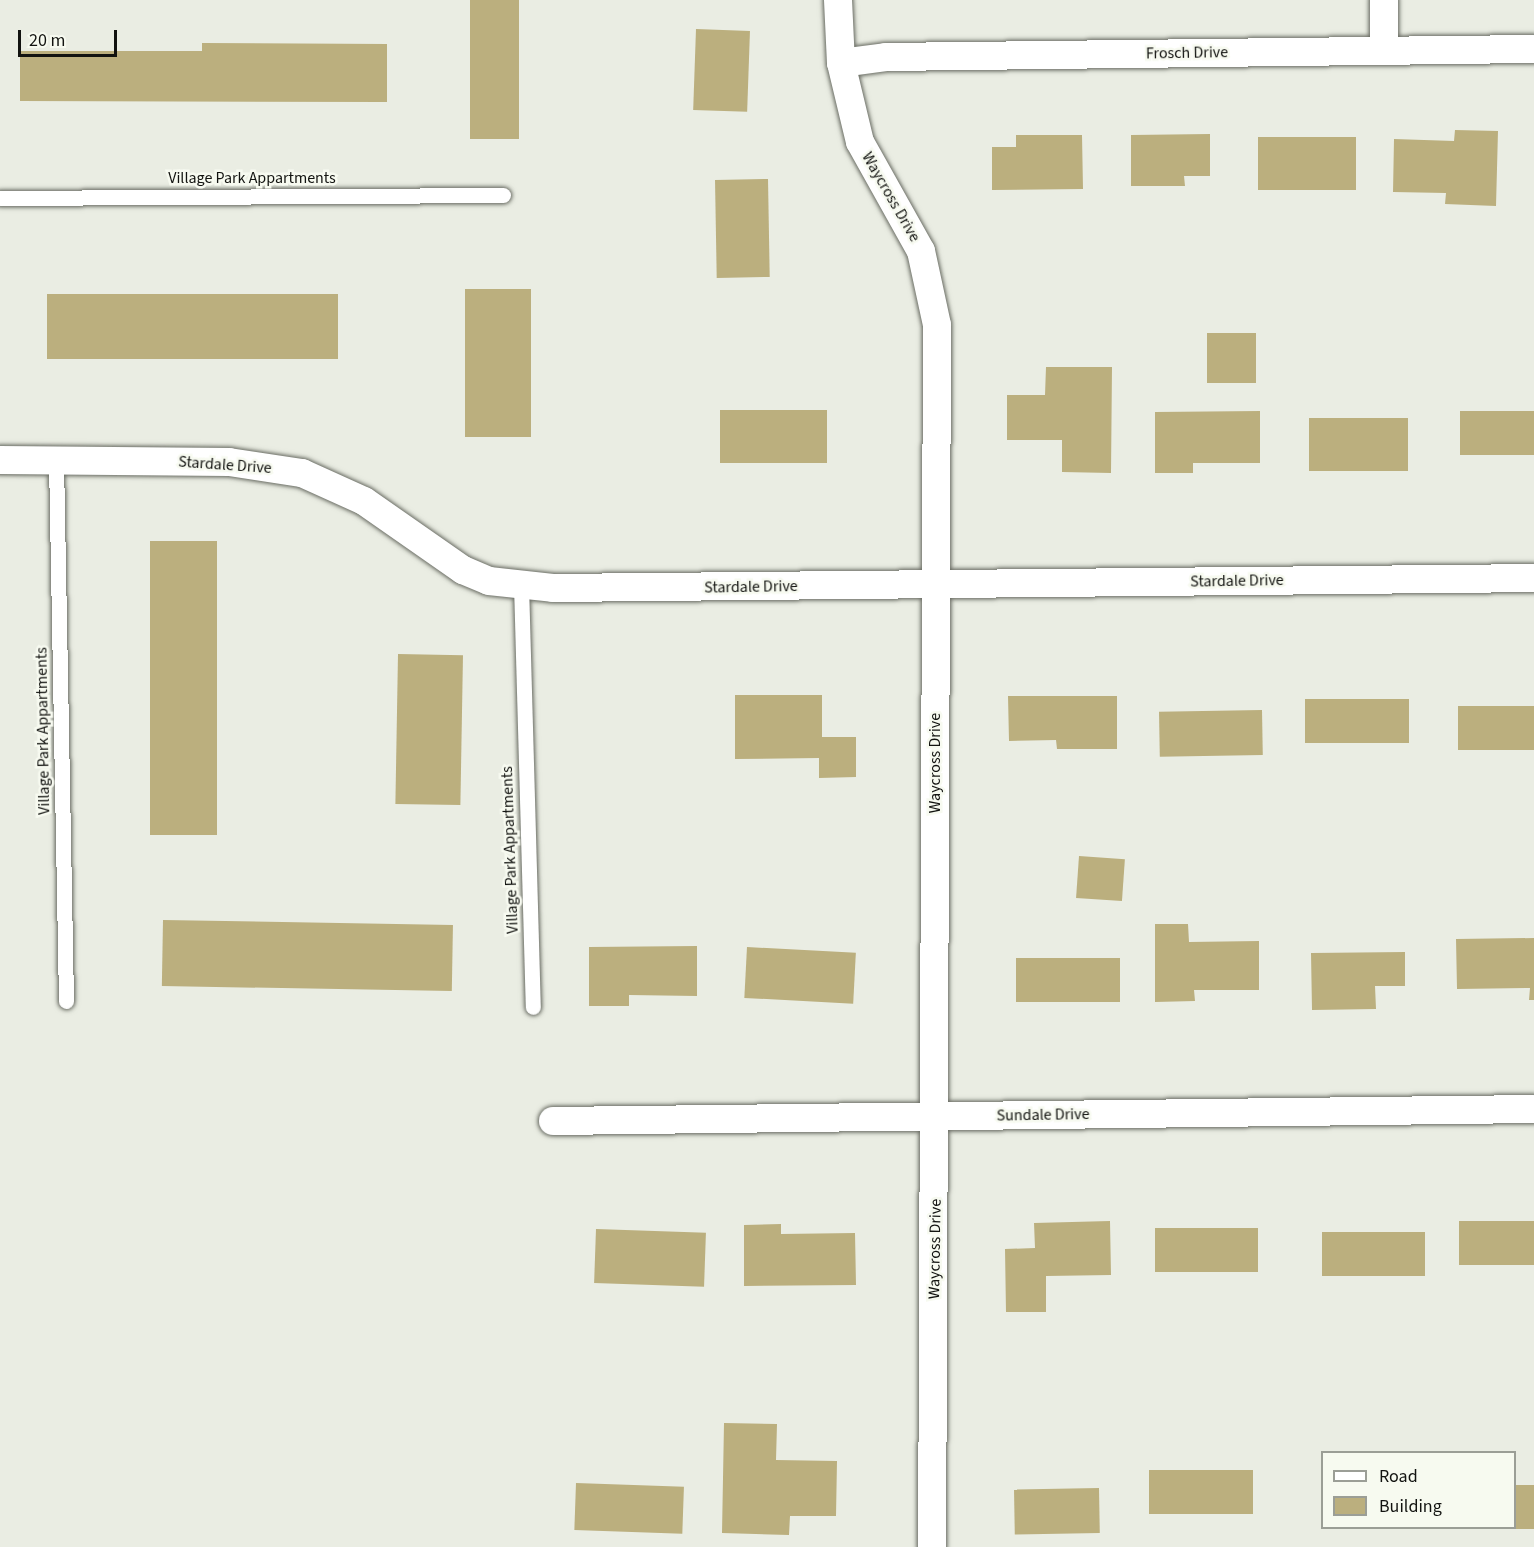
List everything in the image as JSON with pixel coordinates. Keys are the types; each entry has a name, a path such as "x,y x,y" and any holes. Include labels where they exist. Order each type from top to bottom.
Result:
{"street":[{"name":"Waycross Drive","path":"838,0 841,63 860,142 921,251 934,299 936,1116 932,1547"},
{"path":"1384,0 1384,50"},
{"name":"Frosch Drive","path":"841,63 886,57 1534,49"},
{"name":"Stardale Drive","path":"0,460 229,462 302,473 364,501 463,570 489,581 521,584 589,589 1534,578"},
{"name":"Sundale Drive","path":"553,1121 1534,1109"}],"lane":[{"name":"Village Park Appartments","path":"0,198 503,195"},
{"name":"Village Park Appartments","path":"56,460 66,1001"},
{"name":"Village Park Appartments","path":"521,584 533,1007"}],"building":[{"path":"470,0 519,0 519,139 470,139"},
{"path":"696,29 750,31 747,112 693,110"},
{"path":"202,43 387,44 387,102 20,101 20,51 202,51"},
{"path":"1455,130 1498,131 1496,206 1445,204 1446,193 1393,192 1394,139 1454,141"},
{"path":"1210,134 1210,176 1184,176 1185,186 1131,186 1131,135"},
{"path":"1016,135 1082,135 1083,189 992,190 992,147 1016,147"},
{"path":"1258,137 1356,137 1356,190 1258,190"},
{"path":"768,179 770,277 717,278 715,180"},
{"path":"465,289 531,289 531,437 465,437"},
{"path":"47,294 338,294 338,359 47,359"},
{"path":"1207,333 1256,333 1256,383 1207,383"},
{"path":"1046,367 1112,367 1111,473 1062,472 1062,440 1007,440 1007,395 1045,395"},
{"path":"720,410 827,410 827,463 720,463"},
{"path":"1260,411 1260,463 1193,463 1193,473 1155,473 1155,412"},
{"path":"1460,411 1534,411 1534,455 1460,455"},
{"path":"1309,418 1408,418 1408,471 1309,471"},
{"path":"150,541 217,541 217,835 150,835"},
{"path":"398,654 463,655 460,805 395,804"},
{"path":"735,695 822,695 822,737 856,737 856,777 819,778 819,758 735,759"},
{"path":"1008,696 1117,696 1117,749 1057,749 1056,740 1009,741"},
{"path":"1305,699 1409,699 1409,743 1305,743"},
{"path":"1458,706 1534,706 1534,750 1458,750"},
{"path":"1262,710 1263,755 1160,757 1159,712"},
{"path":"1079,856 1125,859 1122,901 1076,898"},
{"path":"163,920 453,925 452,991 162,986"},
{"path":"1155,924 1188,924 1189,942 1259,941 1259,990 1194,990 1195,1001 1155,1002"},
{"path":"1534,938 1534,1000 1529,1000 1530,988 1457,989 1456,939"},
{"path":"697,946 697,996 629,995 629,1006 589,1006 589,947"},
{"path":"747,947 856,953 853,1004 744,998"},
{"path":"1405,952 1405,986 1375,986 1376,1009 1312,1010 1311,953"},
{"path":"1016,958 1120,958 1120,1002 1016,1002"},
{"path":"1110,1221 1111,1275 1046,1276 1046,1312 1006,1312 1005,1249 1035,1248 1034,1223"},
{"path":"1459,1221 1534,1221 1534,1265 1459,1265"},
{"path":"781,1224 781,1234 855,1233 856,1285 744,1286 744,1225"},
{"path":"1155,1228 1258,1228 1258,1272 1155,1272"},
{"path":"596,1229 706,1233 704,1287 594,1283"},
{"path":"1322,1232 1425,1232 1425,1276 1322,1276"},
{"path":"724,1423 777,1424 776,1460 837,1461 836,1516 790,1516 789,1535 722,1533"},
{"path":"1149,1470 1253,1470 1253,1514 1149,1514"},
{"path":"576,1483 684,1487 682,1534 574,1530"},
{"path":"1516,1485 1534,1485 1534,1529 1516,1529"},
{"path":"1099,1488 1100,1533 1015,1534 1014,1489"}]}
